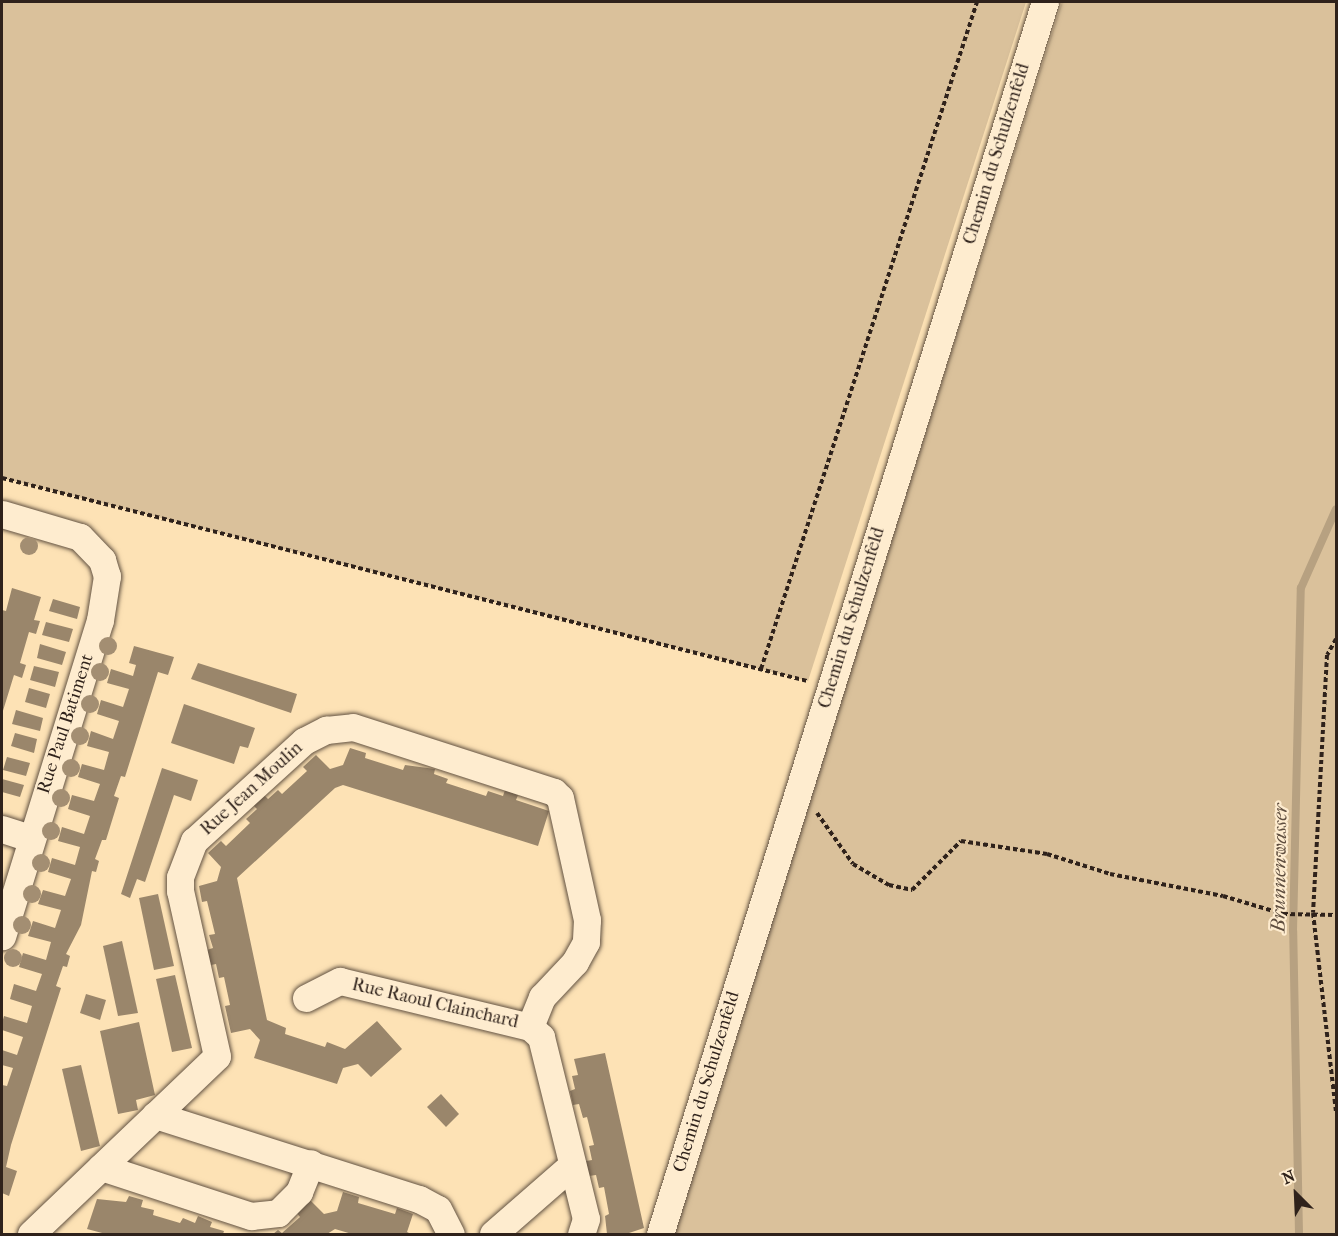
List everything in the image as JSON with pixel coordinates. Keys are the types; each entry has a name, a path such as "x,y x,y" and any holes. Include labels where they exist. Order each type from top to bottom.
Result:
{"street":[{"name":"Chemin du Schulzenfeld","path":"660,1234 1045,2"},
{"name":"Rue Paul Batiment","path":"2,514 62,529 80,537 102,560 106,595 30,838 2,936"},
{"name":"Rue Jean Moulin","path":"31,1234 217,1056 180,891 180,877 194,841 304,741 326,730 353,727 554,792 560,798 587,920 586,942 575,962 542,998 530,1027"},
{"path":"2,829 30,838"},
{"name":"Rue Raoul Clainchard","path":"306,998 340,981 530,1027 541,1037 586,1219 581,1234"},
{"path":"155,1115 419,1199 438,1209 451,1234"},
{"path":"101,1167 251,1216 278,1213 299,1192 311,1163"},
{"path":"493,1234 572,1165"}],"path":[{"path":"761,669 978,2"},
{"path":"2,478 832,685"},
{"path":"1336,639 1328,655 1313,913 1336,1113"},
{"path":"800,788 853,864 889,885 912,890 962,840 1047,854 1110,874 1223,896 1283,914 1336,915"}],"shaded area":[{"path":"2,2 1026,2 808,681 2,478"},
{"path":"1062,2 1336,2 1336,1234 672,1234"}],"building":[{"path":"12,588 41,597 34,620 40,621 36,634 29,632 20,663 26,665 22,678 14,675 2,714 2,610 6,611"},
{"path":"53,599 80,607 77,619 49,611"},
{"path":"46,622 73,629 69,642 42,635"},
{"path":"40,644 66,652 62,665 37,658"},
{"path":"134,646 174,657 168,675 158,672 125,777 121,776 114,796 119,798 106,840 102,840 95,859 99,861 96,872 92,871 81,925 66,954 70,956 67,967 63,966 56,986 61,988 11,1145 6,1167 17,1171 9,1196 2,1193 2,1085 7,1086 13,1068 2,1065 2,1050 17,1055 23,1037 2,1030 2,1023 4,1016 27,1023 32,1006 10,999 14,984 36,991 42,974 19,967 23,953 46,960 51,942 28,936 33,921 55,928 61,910 38,904 43,890 65,896 71,879 48,872 52,858 75,865 80,847 58,841 62,827 84,834 90,816 68,809 72,795 94,801 100,784 78,777 82,764 104,770 109,752 87,746 91,731 113,739 119,721 97,714 101,700 123,707 129,689 107,683 111,669 133,676 136,665 129,663"},
{"path":"198,663 297,694 291,713 191,679"},
{"path":"34,666 59,672 55,687 30,680"},
{"path":"29,688 50,694 46,708 25,702"},
{"path":"184,704 255,728 248,748 240,746 234,764 171,743"},
{"path":"16,710 43,718 40,731 12,724"},
{"path":"15,733 37,739 34,753 11,746"},
{"path":"350,748 366,753 365,758 403,770 405,765 435,769 434,774 448,779 446,783 486,796 488,791 503,796 505,790 518,795 516,800 549,811 538,846 343,785 335,788 237,878 267,1020 286,1028 285,1034 325,1047 327,1042 345,1049 377,1021 402,1049 371,1077 358,1064 343,1068 337,1084 254,1058 260,1040 250,1029 231,1033 225,1006 230,1005 224,977 219,978 216,964 211,965 207,950 213,948 209,935 215,934 207,901 202,902 199,886 217,881 221,867 208,853 221,841 226,846 250,823 246,819 257,809 253,805 264,795 268,799 278,790 282,794 307,771 303,767 316,755 330,769 343,765"},
{"path":"7,757 30,763 26,776 3,770"},
{"path":"162,768 198,780 191,801 174,795 145,882 137,879 130,898 121,894"},
{"path":"2,779 24,785 20,797 2,792"},
{"path":"158,894 174,966 154,970 139,898"},
{"path":"122,941 138,1013 118,1016 103,946"},
{"path":"175,975 192,1048 172,1052 156,979"},
{"path":"86,994 106,1000 100,1020 80,1013"},
{"path":"139,1022 155,1095 136,1100 138,1110 118,1114 100,1031"},
{"path":"605,1053 644,1228 626,1234 607,1234 605,1216 609,1214 604,1187 599,1188 596,1175 589,1176 586,1161 592,1160 589,1146 594,1145 587,1117 583,1118 579,1104 573,1105 570,1091 575,1089 572,1076 578,1075 574,1059"},
{"path":"81,1065 100,1146 81,1151 62,1069"},
{"path":"441,1094 459,1114 446,1127 427,1107"},
{"path":"343,1192 359,1197 358,1203 395,1214 397,1208 413,1214 407,1232 411,1234 352,1234 335,1229 327,1234 273,1234 278,1230 282,1233 300,1217 296,1212 309,1199 324,1214 337,1211"},
{"path":"129,1196 143,1200 141,1207 154,1210 153,1215 180,1223 183,1218 195,1223 198,1216 212,1222 210,1227 224,1231 223,1234 106,1234 87,1229 97,1199 126,1202"}],"waterway":[{"name":"Brunnenwasser","path":"1299,1234 1293,931 1301,588 1336,509"}]}
